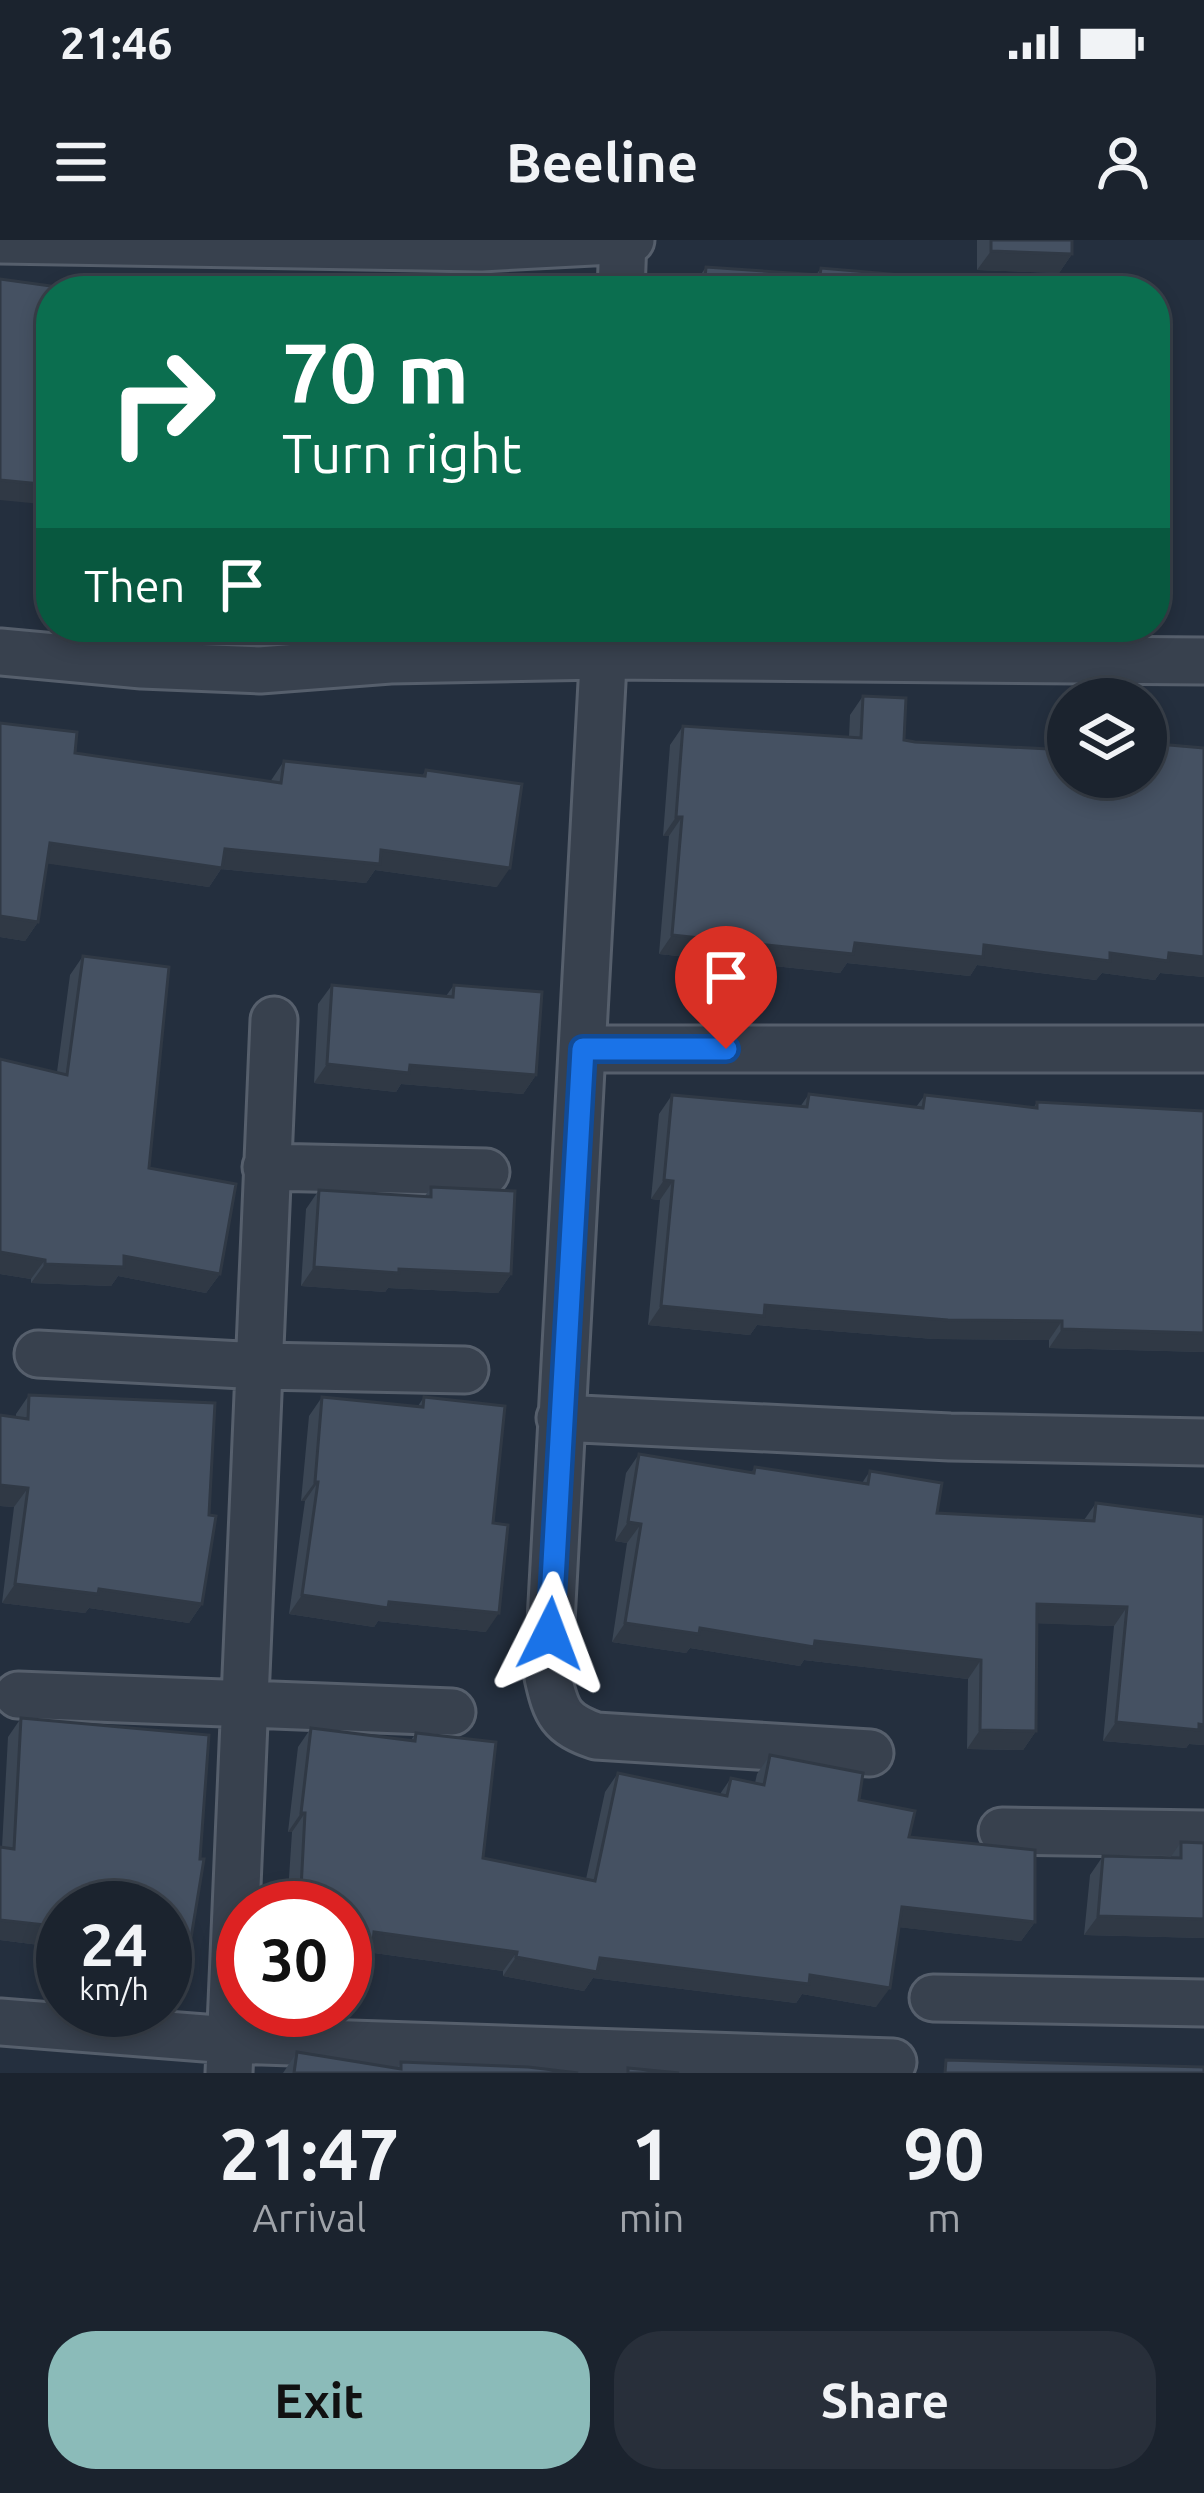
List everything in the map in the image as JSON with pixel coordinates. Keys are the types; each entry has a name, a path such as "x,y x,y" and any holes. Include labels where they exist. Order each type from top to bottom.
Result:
{"street":[{"path":"0,240 482,248 626,240 622,276"},
{"path":"0,652 260,670 593,642"},
{"path":"604,642 548,1677 555,1706 570,1727 596,1736 870,1753"},
{"path":"634,642 1204,661"},
{"path":"229,2057 274,1020"},
{"path":"583,1049 1204,1049"},
{"path":"266,1167 486,1172"},
{"path":"38,1354 260,1366 465,1370"},
{"path":"560,1418 950,1437 1204,1442"},
{"path":"18,1694 452,1712"},
{"path":"1002,1831 1204,1834"},
{"path":"933,1998 1204,2003"},
{"path":"0,2022 229,2057 893,2062"}],"building":[{"path":"991,240 1072,240 1072,254 991,251"},
{"path":"706,267 820,275 821,268 903,275 903,276 705,276"},
{"path":"0,279 36,284 36,484 0,480"},
{"path":"863,696 906,698 904,740 1047,749 1047,798 1167,798 1167,745 1204,748 1204,957 1169,953 1168,961 1110,953 1110,961 984,945 983,957 855,943 853,954 672,935 682,817 676,817 683,726 861,738"},
{"path":"0,723 77,732 75,753 281,783 284,761 425,776 426,770 522,784 510,868 381,850 380,864 225,849 222,868 50,843 38,922 0,916"},
{"path":"83,956 169,967 149,1168 236,1184 220,1274 124,1256 124,1267 45,1264 45,1260 0,1252 0,1059 67,1075"},
{"path":"332,985 453,997 454,985 542,992 536,1075 410,1065 409,1073 327,1064"},
{"path":"809,1094 923,1108 925,1095 1037,1108 1037,1102 1204,1111 1204,1333 1062,1329 1062,1321 948,1320 765,1305 764,1316 661,1306 673,1181 664,1180 672,1095 807,1107"},
{"path":"431,1187 515,1191 511,1274 314,1267 319,1190 431,1197"},
{"path":"29,1395 215,1403 209,1515 216,1516 202,1604 99,1589 98,1594 15,1584 28,1488 0,1485 0,1415 28,1419"},
{"path":"322,1397 423,1407 424,1397 505,1406 493,1523 508,1525 499,1613 389,1602 388,1608 302,1595 318,1482"},
{"path":"639,1454 754,1473 755,1467 868,1484 870,1471 942,1483 937,1513 1094,1521 1096,1503 1204,1517 1204,1725 1199,1724 1199,1730 1116,1722 1127,1607 1037,1604 1036,1731 980,1730 981,1660 815,1641 814,1647 700,1628 699,1634 625,1623 641,1524 628,1522"},
{"path":"21,1718 209,1735 200,1859 204,1859 192,1932 192,1881 36,1881 36,1924 0,1920 0,1847 14,1849"},
{"path":"311,1728 415,1741 416,1733 496,1742 483,1858 595,1881 618,1773 727,1796 731,1778 764,1785 770,1755 863,1773 859,1800 915,1811 909,1837 1035,1850 1035,1922 902,1907 890,1988 810,1975 809,1984 600,1958 597,1972 516,1957 517,1952 374,1932 372,1942 372,1881 301,1881 305,1813 301,1813"},
{"path":"1181,1842 1204,1843 1204,1919 1098,1916 1103,1856 1181,1858"},
{"path":"297,2052 401,2069 401,2062 578,2073 294,2073"},
{"path":"946,2060 1204,2067 1204,2073 945,2073"},
{"path":"628,2068 679,2073 628,2073"}],"route":[{"path":"550,1634 583,1049 726,1049"}]}
